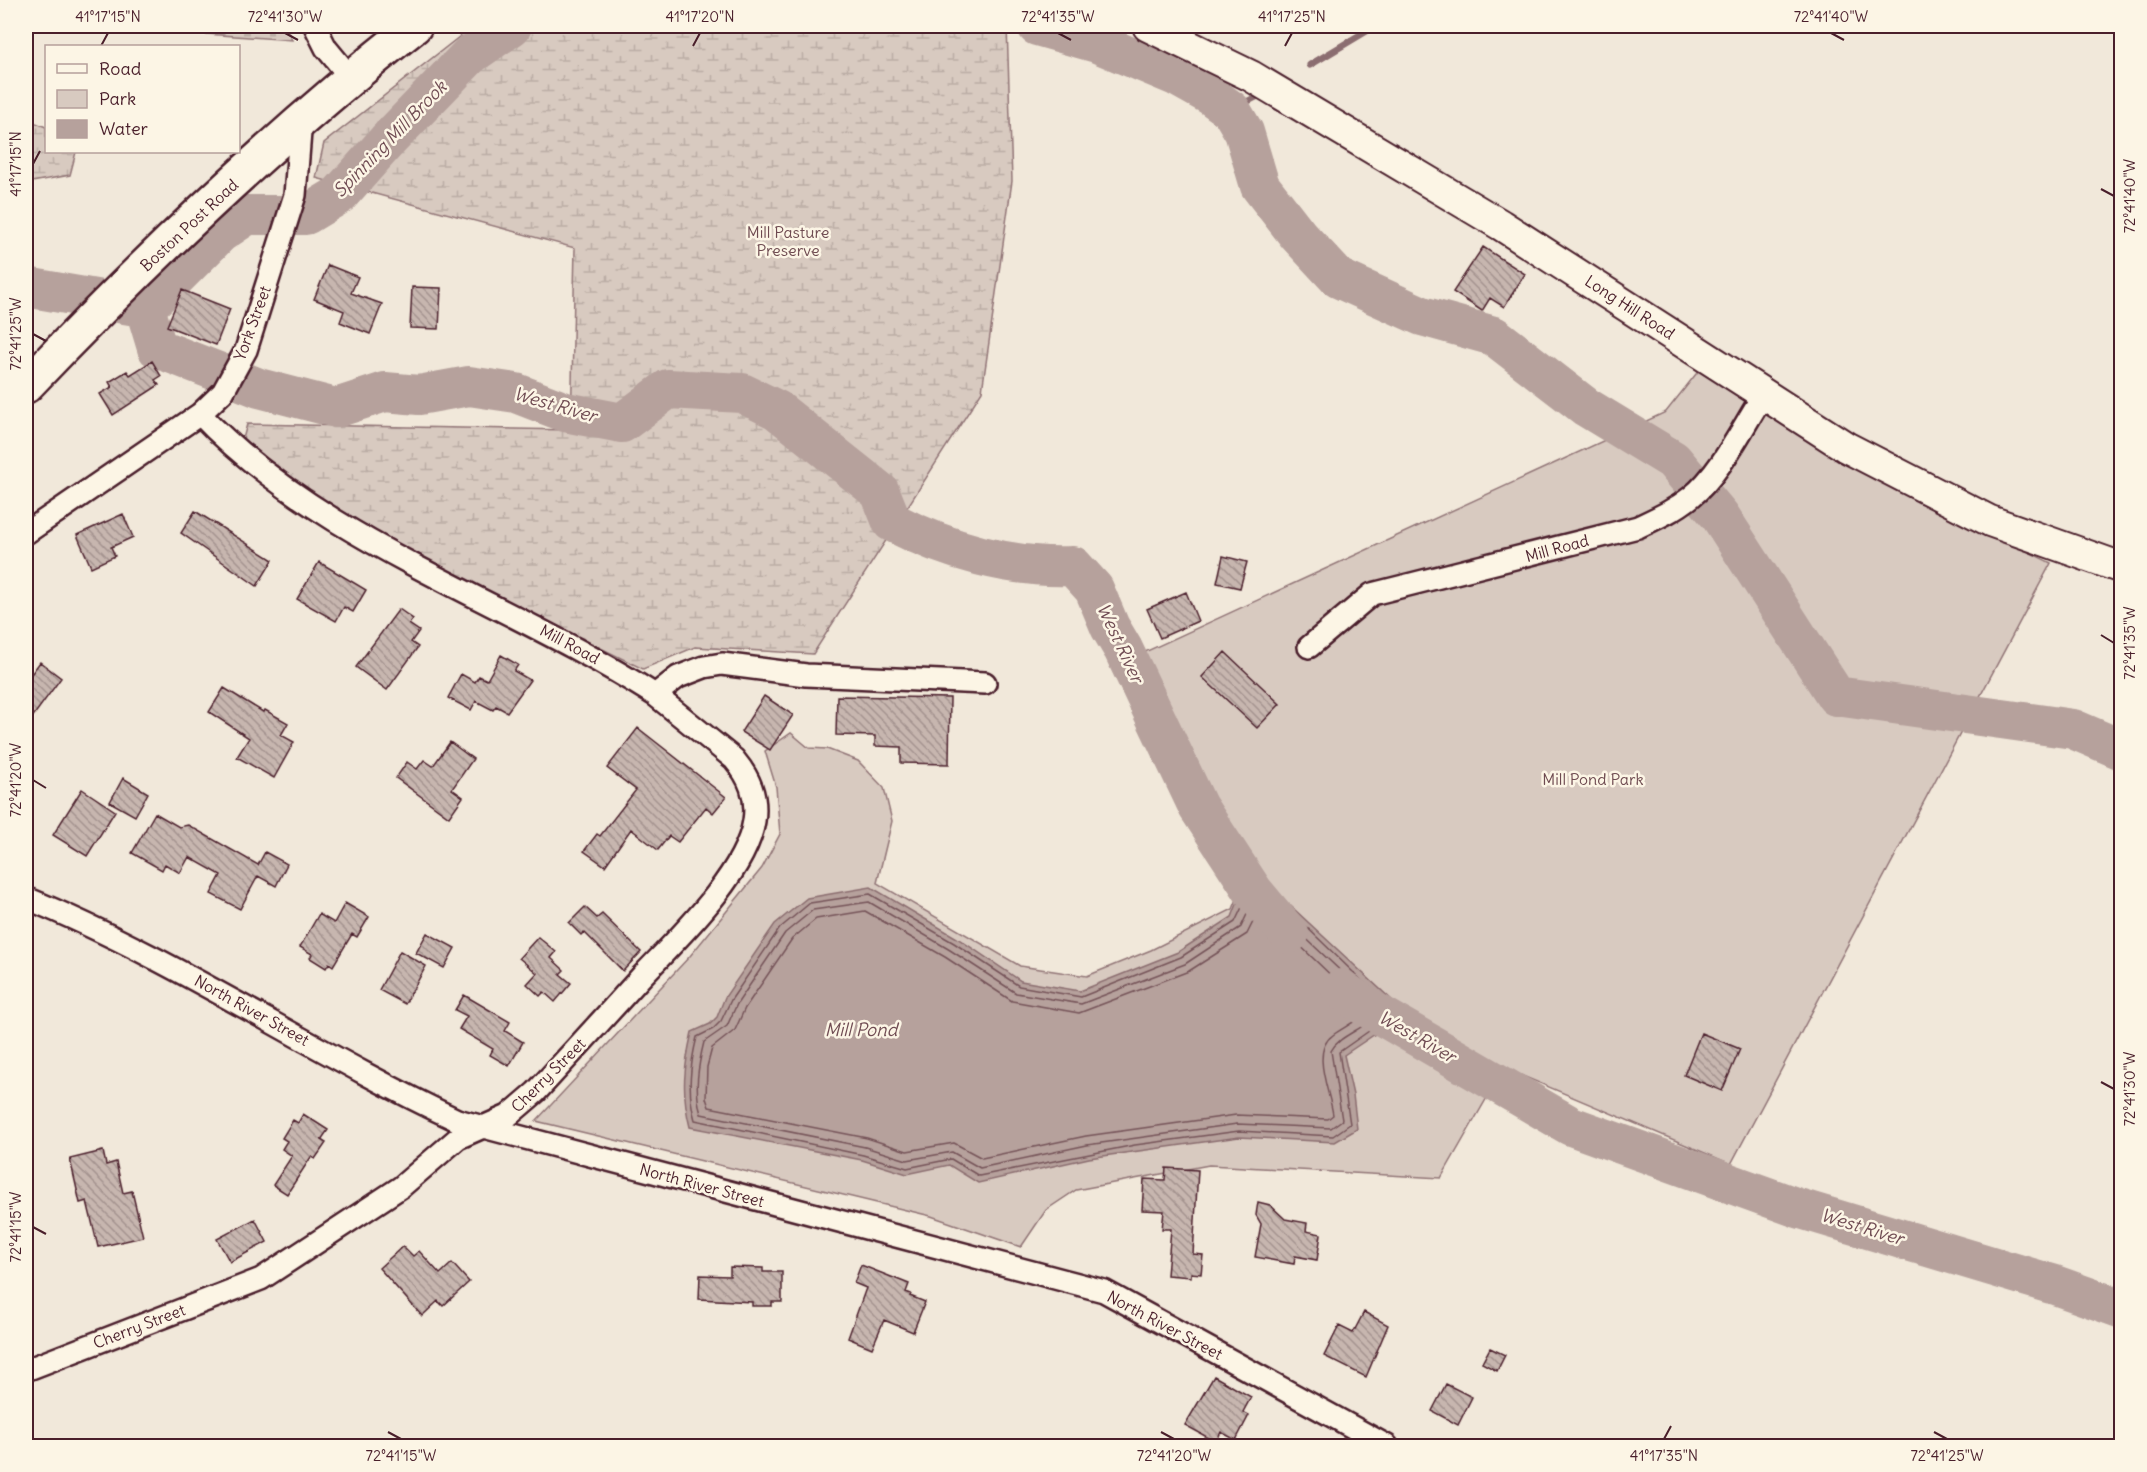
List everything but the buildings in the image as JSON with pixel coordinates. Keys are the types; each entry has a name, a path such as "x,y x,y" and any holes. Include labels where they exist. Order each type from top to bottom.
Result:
{"main road":[{"name":"Boston Post Road","path":"26,386 73,336 173,239 301,120 350,77 416,26"}],"street":[{"path":"315,26 326,48 350,77"},
{"name":"Long Hill Road","path":"1148,26 1241,71 1440,188 1846,447 1951,503 2039,540 2121,568"},
{"name":"York Street","path":"26,533 200,414 223,392 246,350 295,195 301,120"},
{"name":"Mill Road","path":"1309,647 1372,594 1638,527 1667,514 1692,497 1709,478 1764,394"},
{"name":"Mill Road","path":"200,414 233,449 319,510 450,583 602,661 655,695"},
{"path":"655,695 678,677 704,667 722,664 806,675 985,683"},
{"name":"Cherry Street","path":"26,1370 261,1279 401,1187 458,1138 508,1116 536,1092 696,918 734,868 752,832 754,795 744,771 734,759 655,695"},
{"name":"North River Street","path":"26,898 113,936 192,976 404,1095 457,1120 1104,1292 1387,1446"}],"green space":[{"path":"93,26 285,26 292,40"},
{"name":"Mill Pasture Preserve","path":"473,26 1007,26 1012,181 982,391 813,654 695,647 643,669 393,545 332,511 248,451 243,439 247,424 571,430 575,248 316,178 324,143"},
{"path":"26,119 45,127 45,153 76,153 70,175 26,183"},
{"name":"Mill Pond Park","path":"1700,369 1741,397 1827,449 2051,563 1731,1164 1504,1068 1441,1178 1209,1165 1076,1190 1046,1210 1021,1247 931,1216 536,1121 690,956 762,868 780,834 776,787 765,751 791,733 809,748 827,749 858,761 884,788 892,821 877,883 1020,966 1087,976 1151,950 1233,909 1243,884 1201,823 1121,663 1666,412"}],"water":[{"name":"Mill Pond","path":"1267,884 1395,1003 1384,1028 1344,1055 1353,1095 1357,1129 1335,1142 1239,1137 1089,1158 978,1183 949,1165 907,1174 862,1160 690,1127 685,1102 685,1080 692,1032 710,1024 717,1017 725,997 775,924 807,898 871,887 957,938 1021,981 1080,991 1178,952 1232,917 1239,899"}],"waterway":[{"name":"Spinning Mill Brook","path":"145,308 220,233 247,215 306,215 339,195 387,141 470,55 512,26"},
{"path":"1037,26 1097,43 1176,76 1210,95 1231,110 1244,132 1260,186 1298,235 1338,278 1422,316 1494,336 1586,407 1673,460 1720,516 1836,696 2073,729 2122,750"},
{"name":"Spinning Mill Brook","path":"1310,65 1375,26"},
{"name":"Spinning Mill Brook","path":"1231,110 1258,96"},
{"name":"West River","path":"26,287 142,307"},
{"name":"West River","path":"145,308 157,348 259,388 336,408 385,392 419,395 469,386 516,393 565,412 622,423 668,389 742,393 777,410 880,492 892,522 934,541 980,556 1027,564 1073,566 1094,589 1110,627 1123,649 1198,807 1253,891 1289,934"},
{"name":"West River","path":"1341,989 1363,1005 1571,1126 1798,1208 2055,1285 2122,1309"}]}
